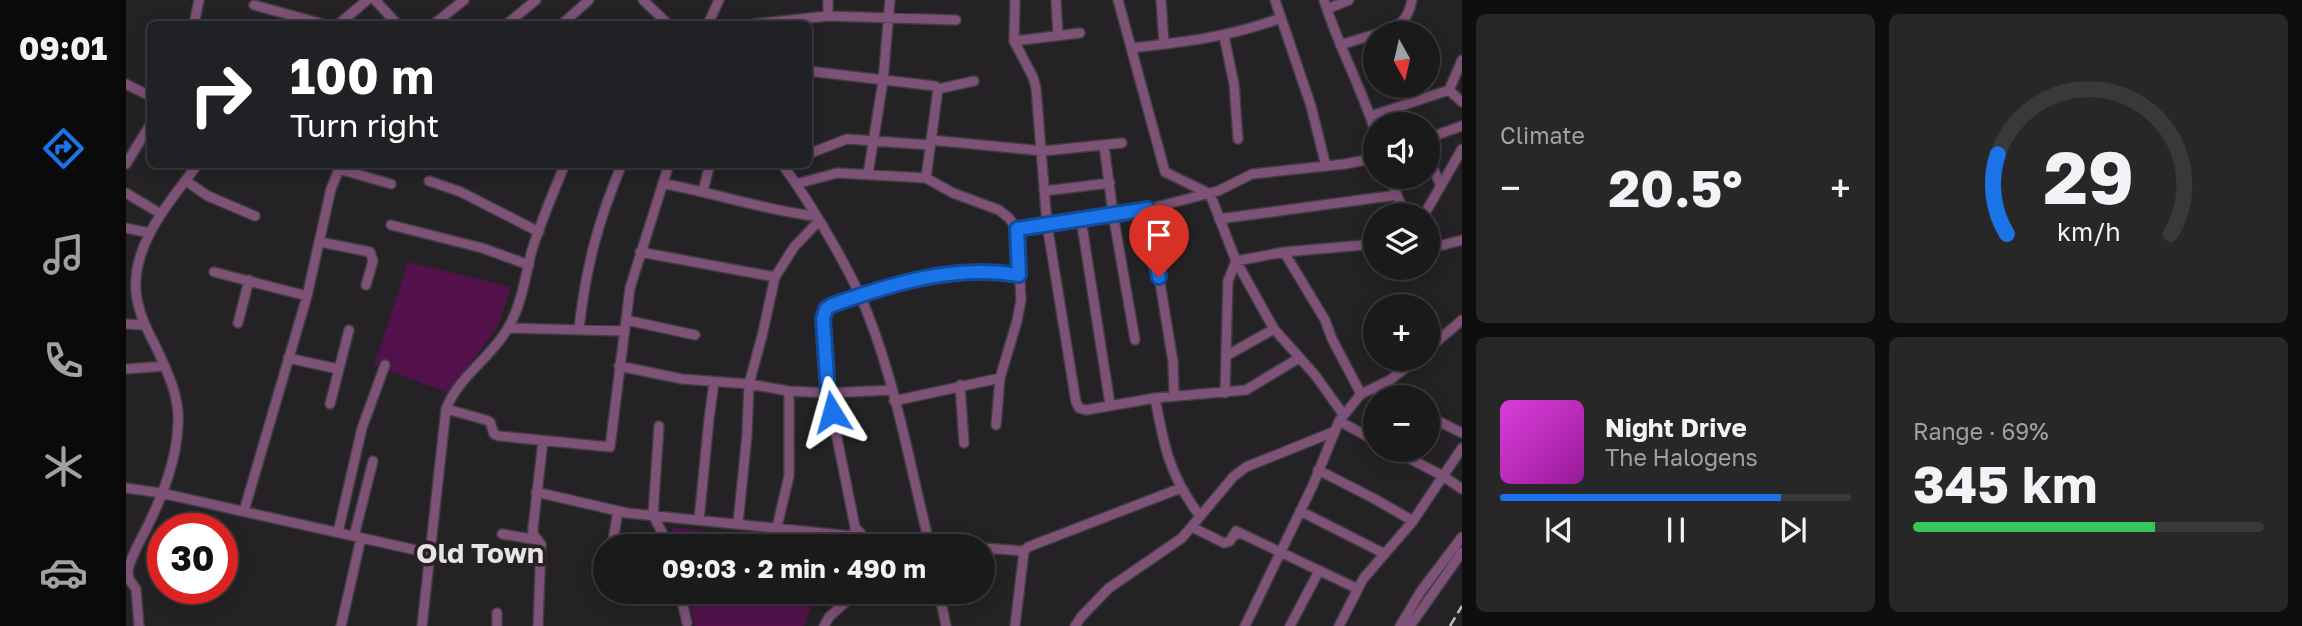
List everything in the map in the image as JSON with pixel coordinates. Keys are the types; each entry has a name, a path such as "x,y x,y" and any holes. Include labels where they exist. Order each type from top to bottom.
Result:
{"street":[{"path":"195,21 199,0"},
{"path":"342,21 367,0"},
{"path":"375,0 394,21"},
{"path":"438,21 464,0"},
{"path":"512,21 536,0"},
{"path":"565,21 589,0"},
{"path":"643,0 661,21"},
{"path":"709,21 719,0"},
{"path":"828,0 828,16"},
{"path":"869,174 883,80 890,0"},
{"path":"1015,0 1014,41 1036,88 1047,224 1079,408 1086,410 1155,398 1246,390 1299,358"},
{"path":"1056,0 1058,36"},
{"path":"1118,0 1165,172 1210,194 1236,261 1274,329 1315,375 1341,417 1363,431"},
{"path":"1161,0 1164,44"},
{"path":"1275,0 1311,106 1326,166"},
{"path":"1349,0 1326,5 1340,46 1369,112"},
{"path":"1404,21 1412,0"},
{"path":"254,5 312,21"},
{"path":"782,21 828,16 956,20"},
{"path":"1131,48 1224,36 1280,18"},
{"path":"1014,41 1080,33"},
{"path":"1224,36 1234,85 1238,139"},
{"path":"1340,46 1363,39"},
{"path":"1383,112 1449,90 1462,60"},
{"path":"812,71 935,86 939,89 974,81"},
{"path":"126,84 147,94"},
{"path":"926,178 939,89"},
{"path":"1449,90 1462,102"},
{"path":"1440,134 1462,126"},
{"path":"126,164 147,130"},
{"path":"812,152 847,139 931,142 1042,152 1122,143"},
{"path":"1104,145 1135,340"},
{"path":"1431,203 1462,149"},
{"path":"1017,229 1148,209 1210,194 1252,173 1363,160"},
{"path":"139,626 136,589 129,579 127,564 161,493 177,440 178,421 177,402 165,366 144,324 136,284 150,233 195,168"},
{"path":"244,511 307,296 328,203 340,168"},
{"path":"343,168 391,184"},
{"path":"422,626 446,409 456,390 508,328 525,287 538,232 564,168"},
{"path":"579,328 585,281 595,237 620,168"},
{"path":"446,409 490,422 494,434 499,436 610,447 630,288 668,168"},
{"path":"703,191 709,168"},
{"path":"787,168 859,295 892,390 927,534"},
{"path":"796,184 837,173 926,178 1009,218 1017,229 1020,310 1000,378 996,425"},
{"path":"186,181 208,196 255,216"},
{"path":"429,181 461,192 538,232"},
{"path":"1044,191 1110,183"},
{"path":"665,184 816,219"},
{"path":"1395,189 1400,203"},
{"path":"126,193 161,214"},
{"path":"1219,219 1397,195"},
{"path":"1148,209 1173,362 1174,396"},
{"path":"738,523 749,384 775,276 816,219"},
{"path":"1081,219 1110,404"},
{"path":"391,225 482,248 529,265"},
{"path":"126,228 150,233"},
{"path":"1440,245 1462,240"},
{"path":"320,242 370,252 373,261 366,285"},
{"path":"1236,261 1284,252 1363,245"},
{"path":"640,252 775,276"},
{"path":"1245,626 1300,512 1333,432 1341,417 1361,394 1325,320 1284,252"},
{"path":"1225,393 1227,281 1236,261"},
{"path":"536,492 618,511 845,536 855,533 828,393 824,314 832,305 917,279 985,271 1019,275"},
{"path":"214,272 307,296"},
{"path":"238,323 249,280"},
{"path":"1440,339 1462,320"},
{"path":"126,324 144,324"},
{"path":"508,328 625,326 695,335"},
{"path":"1226,355 1274,329"},
{"path":"330,404 349,330"},
{"path":"288,358 338,369"},
{"path":"338,532 362,428 385,365"},
{"path":"126,369 165,366"},
{"path":"619,366 682,379 749,384 789,391 828,393 892,390"},
{"path":"1380,385 1403,371"},
{"path":"894,401 1000,378"},
{"path":"699,520 715,382"},
{"path":"960,385 964,443"},
{"path":"776,527 789,476 789,391"},
{"path":"1155,398 1165,450 1181,488 1199,515"},
{"path":"1440,422 1462,433"},
{"path":"659,426 653,515 663,534"},
{"path":"1075,626 1080,617 1109,589 1182,538 1233,477 1246,467 1333,432"},
{"path":"538,626 541,548 539,540 533,534 543,441"},
{"path":"1339,626 1363,579 1413,521 1462,448"},
{"path":"341,626 373,461"},
{"path":"1416,462 1462,489"},
{"path":"1318,471 1413,521"},
{"path":"126,488 161,493 429,553"},
{"path":"1015,626 1024,551 1028,547 1181,488"},
{"path":"614,534 618,511"},
{"path":"1300,512 1385,554"},
{"path":"855,527 861,534"},
{"path":"1192,527 1224,544 1236,534 1358,589"},
{"path":"502,534 539,540"},
{"path":"1400,626 1462,537"},
{"path":"995,549 1024,551"},
{"path":"1410,626 1462,552"},
{"path":"1290,626 1319,571"},
{"path":"683,604 687,623"},
{"path":"824,626 829,617 844,604"},
{"path":"941,604 946,626"},
{"path":"496,626 497,613"}],"shaded area":[{"path":"408,262 511,287 497,328 448,393 374,365"},
{"path":"672,527 727,534 673,534"},
{"path":"690,604 812,604 804,626 695,626"}],"railway":[{"path":"1450,626 1462,606"}],"district":[{"name":"Old Town","path":"480,552"}],"route":[{"path":"832,412 828,393 823,319 826,309 832,305 917,279 985,271 1019,275 1017,229 1148,209 1159,277"}]}
